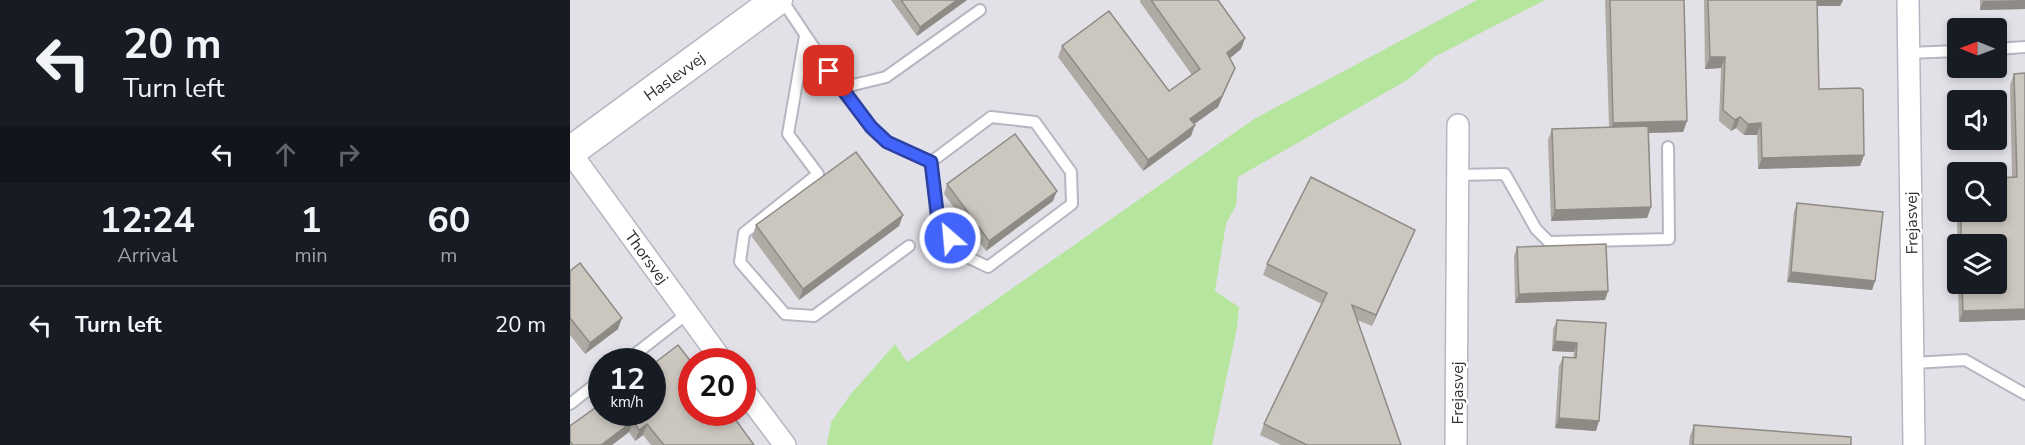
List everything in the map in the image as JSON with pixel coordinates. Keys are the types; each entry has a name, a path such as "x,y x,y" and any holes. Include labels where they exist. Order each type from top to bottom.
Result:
{"street":[{"name":"Haslevvej","path":"570,152 777,0"},
{"name":"Frejasvej","path":"1908,0 1914,445"},
{"name":"Frejasvej","path":"1456,445 1458,125"},
{"name":"Thorsvej","path":"570,152 713,348"},
{"path":"756,406 785,445"}],"lane":[{"path":"782,0 841,88 871,127 887,142 931,162"},
{"path":"841,88 886,77 980,10"},
{"path":"805,36 788,134 818,174 744,233 740,262 785,314 814,316 909,246"},
{"path":"2007,48 2025,47"},
{"path":"1908,53 1947,51"},
{"path":"991,117 1035,122 1071,172 1072,204 988,267 963,255 938,220 931,162 991,117"},
{"path":"1458,175 1505,174 1536,229 1550,242 1669,240 1668,147"},
{"path":"643,348 688,313"},
{"path":"1913,363 1965,360 2025,394"},
{"path":"570,404 588,390"}],"shaded area":[{"path":"570,0 2025,0 2025,445 570,445"}],"green space":[{"path":"1477,0 1545,0 1434,57 1409,79 1238,177 1236,205 1226,224 1215,291 1239,307 1237,328 1212,445 827,445 831,422 850,395 895,344 907,362 1254,119"}],"building":[{"path":"901,0 957,0 920,27"},
{"path":"1151,0 1218,0 1245,38 1227,53 1235,68 1222,96 1190,119 1195,125 1148,160 1062,46 1109,11 1169,91 1200,69"},
{"path":"1610,0 1684,0 1687,121 1613,123"},
{"path":"1708,0 1817,0 1819,89 1860,88 1863,90 1864,155 1762,158 1761,123 1748,124 1740,117 1735,120 1723,110 1725,57 1710,57"},
{"path":"2025,73 2025,309 1963,311 1962,294 2007,294 2007,234 1961,234 1961,222 2007,222 2007,177 2017,177 2014,74"},
{"path":"1648,126 1651,207 1555,210 1552,129"},
{"path":"1015,134 1057,191 989,241 947,184"},
{"path":"856,152 903,215 803,289 756,225"},
{"path":"1311,177 1415,230 1376,315 1352,305 1401,445 1307,445 1264,424 1327,293 1267,264"},
{"path":"1797,203 1883,212 1875,281 1791,272"},
{"path":"1606,244 1608,291 1519,294 1517,247"},
{"path":"580,263 622,318 590,343 570,318 570,271"},
{"path":"1557,320 1606,323 1599,421 1559,418 1563,357 1576,358 1577,343 1555,341"},
{"path":"678,345 680,348 678,348 678,426 740,426 754,445 664,445 649,426 666,426 666,354"},
{"path":"588,413 588,426 626,426 601,445 573,445 570,441 570,426"},
{"path":"1694,425 1851,437 1851,445 1693,445"}],"route":[{"path":"829,71 871,127 887,142 909,150 931,162 938,220 950,238"}]}
